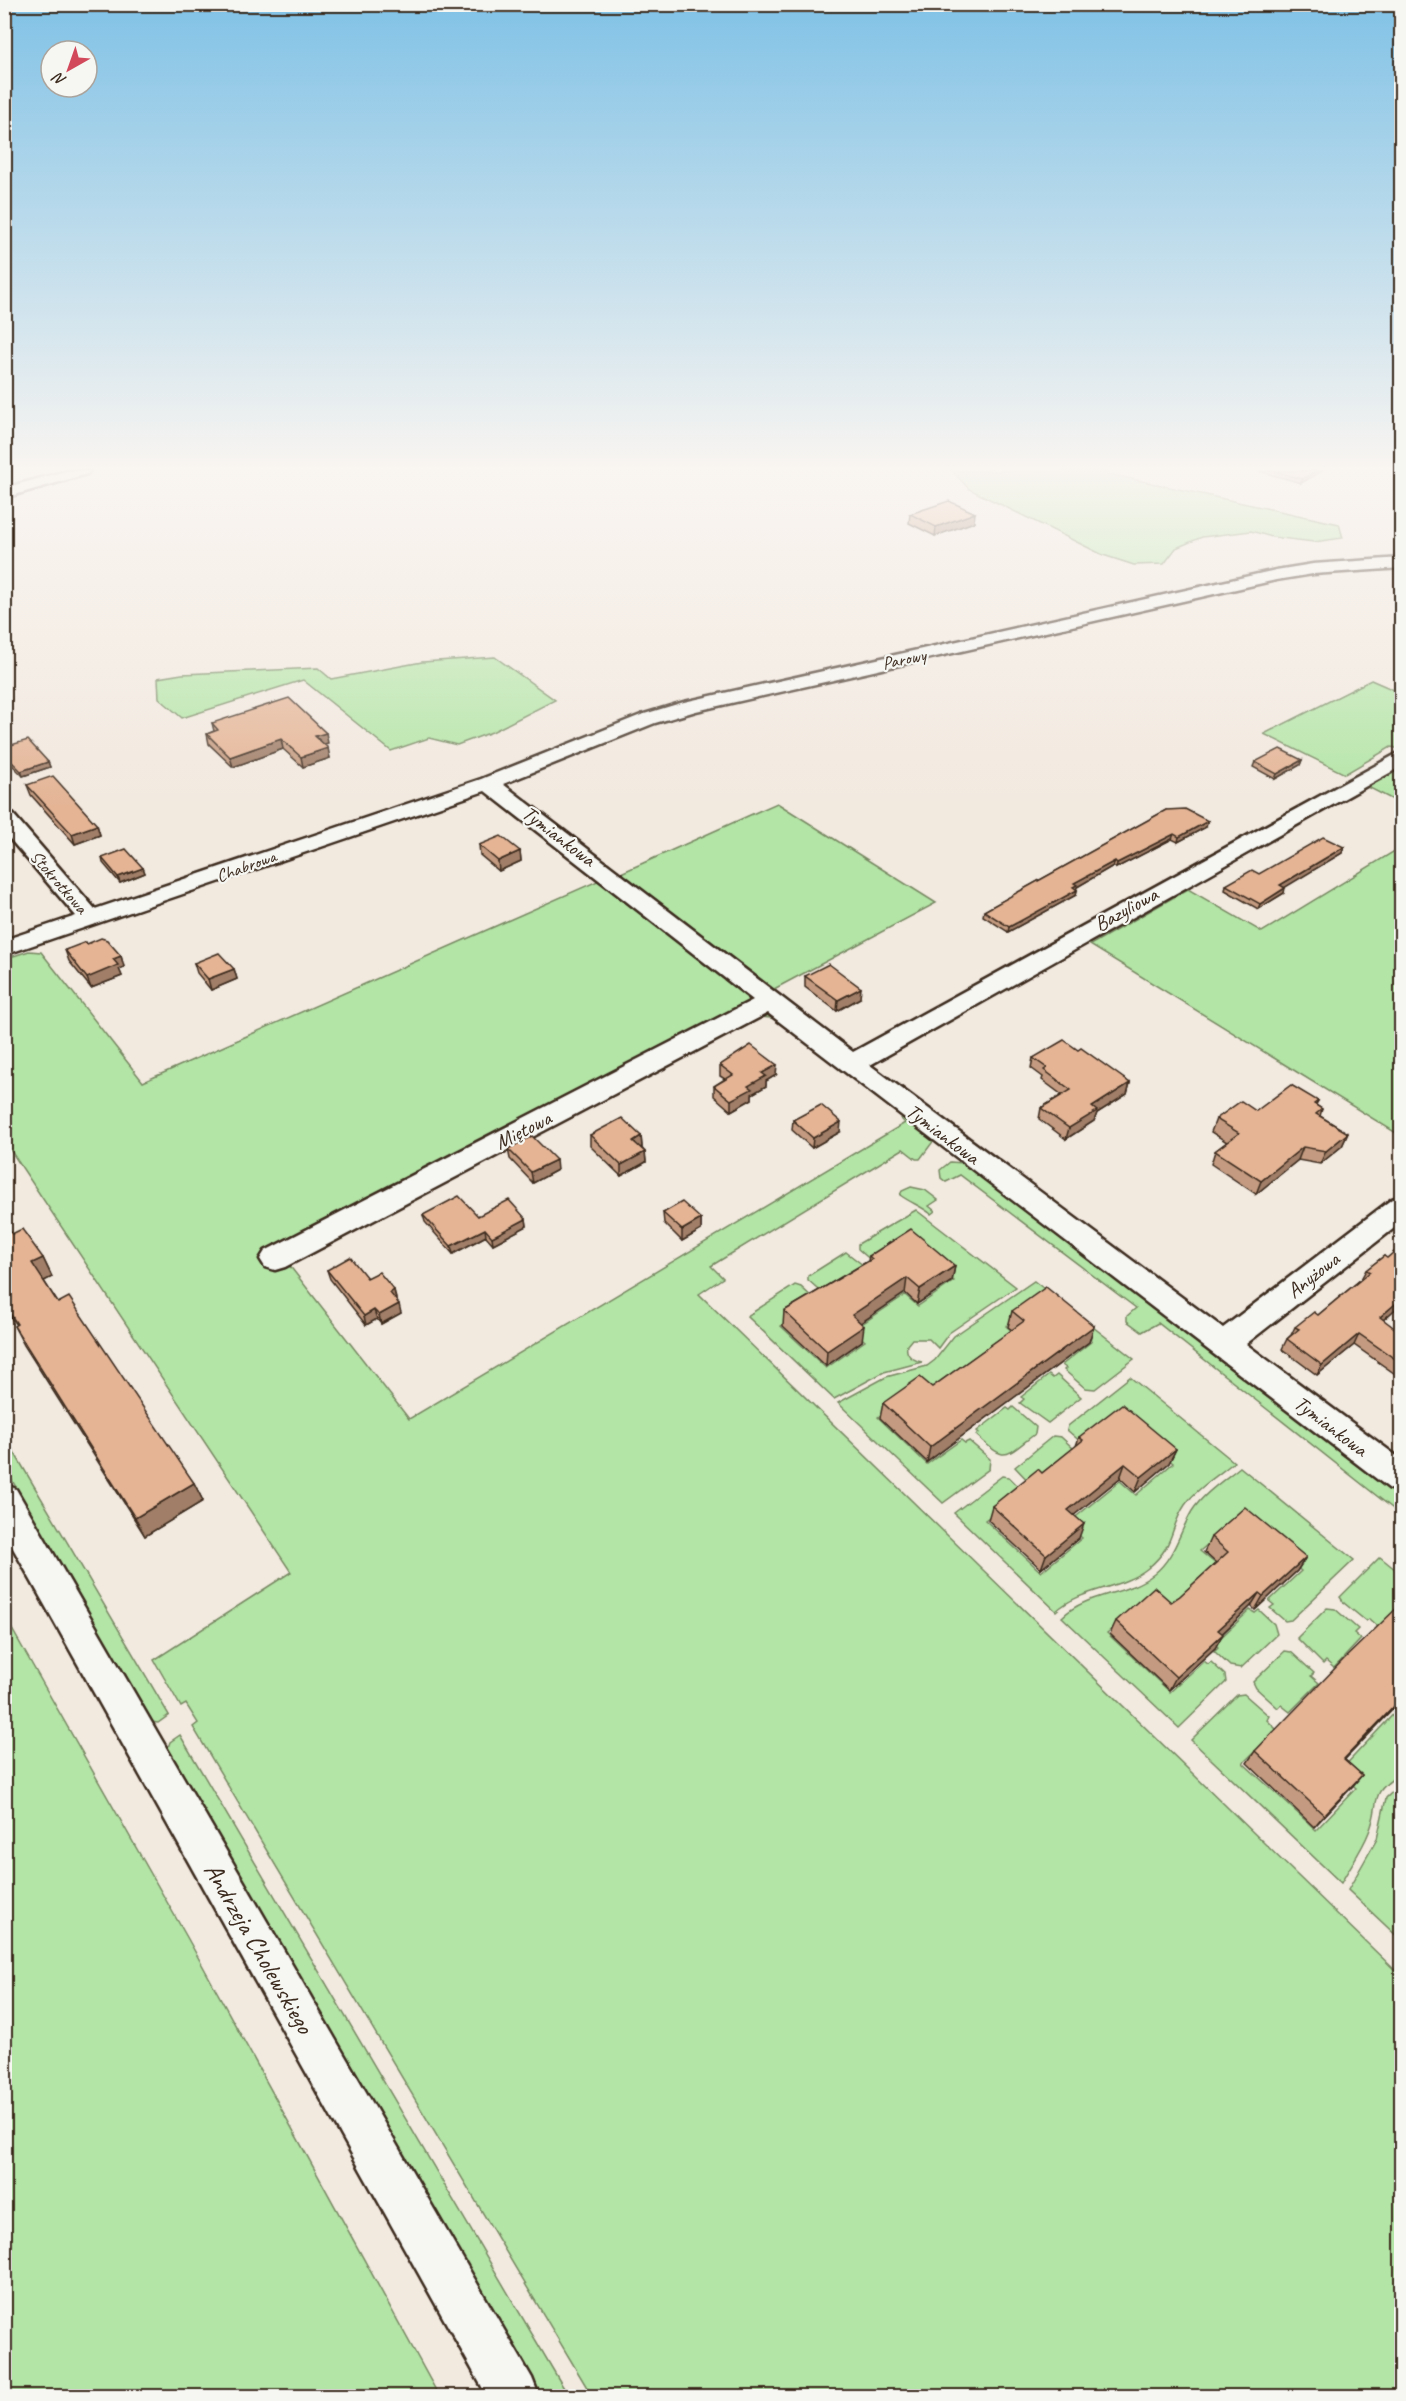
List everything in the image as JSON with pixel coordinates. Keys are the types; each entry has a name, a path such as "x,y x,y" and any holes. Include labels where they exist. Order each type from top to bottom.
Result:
{"street":[{"name":"Parowy","path":"488,783 648,719 691,706 1240,583"},
{"name":"Bazyliowa","path":"852,1064 1401,757"},
{"name":"Chabrowa","path":"4,948 488,783"},
{"name":"Tymiankowa","path":"488,783 852,1064 1224,1344 1396,1467"},
{"name":"Stokrotkowa","path":"4,818 91,919"},
{"name":"Miętowa","path":"274,1259 771,1001"},
{"name":"Anyżowa","path":"1224,1344 1401,1206"},
{"name":"Andrzeja Cholewskiego","path":"4,1499 514,2397"}],"green space":[{"path":"495,657 555,700 492,732 457,745 429,738 391,751 303,680 182,718 159,698 158,678 182,674 318,668 331,679 422,662"},
{"path":"1371,680 1401,693 1401,749 1391,747 1345,774 1264,734"},
{"path":"1401,765 1401,804 1366,786"},
{"path":"777,803 936,903 774,989 621,873"},
{"path":"1401,847 1401,1136 1090,945 1188,889 1262,932"},
{"path":"602,879 771,1018 760,1017 289,1265 409,1419 905,1123 901,1119 906,1116 935,1139 920,1159 916,1159 903,1149 711,1266 723,1278 699,1294 1401,1976 1401,2396 592,2396 193,1727 198,1723 186,1704 181,1707 154,1660 291,1572 5,1142 4,959 29,951 41,952 143,1082"},
{"path":"950,1162 964,1163 1401,1490 1401,1515 1158,1323 1142,1332 1127,1321 1127,1316 1136,1308 960,1175 946,1182 941,1178 940,1170"},
{"path":"911,1187 925,1190 938,1200 929,1206 935,1211 931,1214 900,1195 902,1191"},
{"path":"916,1210 1016,1287 949,1333 938,1348 929,1339 912,1339 907,1345 907,1352 922,1362 884,1372 834,1399 747,1316 795,1285 801,1287 817,1302 781,1326 826,1368 865,1341 853,1330 905,1295 918,1306 954,1281 909,1243 873,1262 858,1249 858,1244"},
{"path":"846,1252 868,1269 826,1296 808,1280 808,1276"},
{"path":"1034,1281 1134,1359 1095,1389 1085,1388 1064,1370 1066,1368 1062,1365 1092,1341 1041,1300 1006,1326 1018,1336 930,1399 918,1389 878,1417 927,1464 961,1440 965,1443 969,1441 990,1459 989,1469 943,1503 838,1403 886,1377 927,1366 935,1360 954,1336"},
{"path":"1049,1375 1053,1378 1057,1375 1081,1397 1048,1423 1020,1403 1024,1399 1021,1397"},
{"path":"1130,1377 1234,1462 1202,1487 1185,1505 1168,1544 1148,1568 1126,1581 1078,1597 1056,1611 954,1513 1002,1476 1009,1477 1023,1491 985,1520 1041,1572 1082,1538 1067,1524 1120,1481 1136,1495 1173,1463 1116,1416 1082,1443 1067,1430 1068,1426"},
{"path":"1013,1407 1036,1427 1035,1434 1010,1452 1000,1453 976,1435 979,1433 977,1431 1007,1408 1010,1410"},
{"path":"4,1435 169,1715 158,1723 151,1722 5,1468"},
{"path":"1053,1436 1061,1437 1074,1449 1031,1484 1015,1467"},
{"path":"1240,1467 1354,1560 1291,1620 1285,1621 1270,1608 1274,1605 1269,1601 1301,1571 1238,1518 1200,1551 1217,1565 1164,1613 1147,1599 1107,1633 1170,1692 1204,1661 1208,1664 1211,1662 1225,1675 1226,1682 1179,1728 1062,1617 1083,1603 1131,1586 1154,1574 1172,1552 1192,1511 1214,1488"},
{"path":"1380,1557 1401,1574 1401,1605 1379,1628 1369,1619 1366,1621 1340,1597"},
{"path":"1327,1608 1335,1609 1358,1629 1354,1633 1361,1639 1334,1668 1326,1661 1323,1664 1297,1638"},
{"path":"1250,1610 1255,1613 1259,1610 1274,1624 1277,1634 1241,1668 1230,1666 1214,1651 1218,1647 1214,1644"},
{"path":"4,1615 188,1939 439,2396 5,2396"},
{"path":"1285,1651 1291,1652 1314,1673 1311,1676 1319,1683 1290,1712 1281,1705 1278,1708 1256,1688 1253,1682"},
{"path":"1244,1694 1269,1716 1267,1720 1277,1730 1243,1763 1316,1830 1356,1788 1339,1772 1401,1706 1401,1773 1379,1793 1369,1832 1341,1883 1191,1740 1237,1695"},
{"path":"180,1735 569,2396 544,2396 534,2386 167,1750 170,1742"},
{"path":"1401,1784 1402,1906 1399,1909 1401,1911 1401,1940 1348,1890 1377,1839 1386,1798"}],"building":[{"path":"289,698 326,733 315,736 328,748 301,757 281,739 230,757 207,734 218,730 212,723"},
{"path":"28,740 48,762 21,771 4,754 4,747"},
{"path":"1280,749 1302,760 1277,774 1255,762"},
{"path":"53,776 97,825 72,834 27,785"},
{"path":"1185,809 1208,821 1179,837 1174,834 1117,863 1115,861 1074,883 1077,885 1073,887 1077,890 1009,927 984,911 1166,810"},
{"path":"501,836 520,851 498,861 479,845"},
{"path":"1323,837 1344,847 1280,885 1285,888 1260,904 1226,885 1252,870 1259,874"},
{"path":"126,849 143,868 118,877 102,858"},
{"path":"101,938 107,940 121,956 113,959 118,965 87,978 65,950"},
{"path":"219,953 234,969 208,979 194,963"},
{"path":"829,964 861,988 838,1000 805,976"},
{"path":"1064,1040 1078,1050 1081,1048 1130,1083 1092,1107 1097,1111 1069,1128 1041,1108 1071,1090 1044,1070 1047,1068 1033,1058"},
{"path":"751,1045 777,1065 762,1073 766,1076 748,1086 752,1089 731,1100 714,1086 733,1075 720,1065"},
{"path":"1291,1085 1318,1101 1314,1104 1322,1109 1316,1114 1348,1133 1326,1151 1303,1147 1261,1181 1215,1151 1239,1133 1216,1119 1241,1101 1256,1111"},
{"path":"821,1105 841,1122 813,1138 793,1120"},
{"path":"622,1118 641,1136 633,1141 645,1152 621,1165 590,1135"},
{"path":"532,1136 556,1160 531,1172 508,1149"},
{"path":"459,1196 478,1216 509,1200 526,1219 492,1237 485,1229 451,1246 423,1215"},
{"path":"682,1202 701,1219 682,1230 663,1213"},
{"path":"4,1222 12,1234 22,1229 43,1258 32,1263 58,1303 69,1297 194,1483 135,1518 14,1326 17,1324 4,1304"},
{"path":"911,1229 955,1266 920,1289 907,1278 852,1315 864,1326 827,1351 784,1311 872,1259 869,1256"},
{"path":"1401,1246 1401,1299 1380,1317 1401,1333 1401,1363 1359,1334 1322,1365 1287,1339 1299,1329 1295,1327 1314,1312 1318,1315 1370,1272 1366,1270 1384,1256 1387,1258"},
{"path":"350,1257 367,1278 379,1272 394,1290 390,1293 399,1304 379,1315 374,1310 364,1316 327,1270"},
{"path":"1046,1287 1094,1326 930,1447 883,1403 920,1377 932,1387 1024,1321 1012,1311"},
{"path":"1122,1404 1176,1449 1141,1477 1125,1464 1068,1510 1084,1524 1046,1555 992,1506 1038,1469 1042,1473 1083,1440 1079,1437"},
{"path":"1245,1507 1306,1557 1263,1596 1259,1593 1218,1630 1223,1634 1176,1677 1116,1621 1154,1587 1171,1602 1180,1596 1228,1552 1211,1537"},
{"path":"1401,1604 1401,1699 1344,1759 1362,1775 1324,1815 1255,1751"}]}
